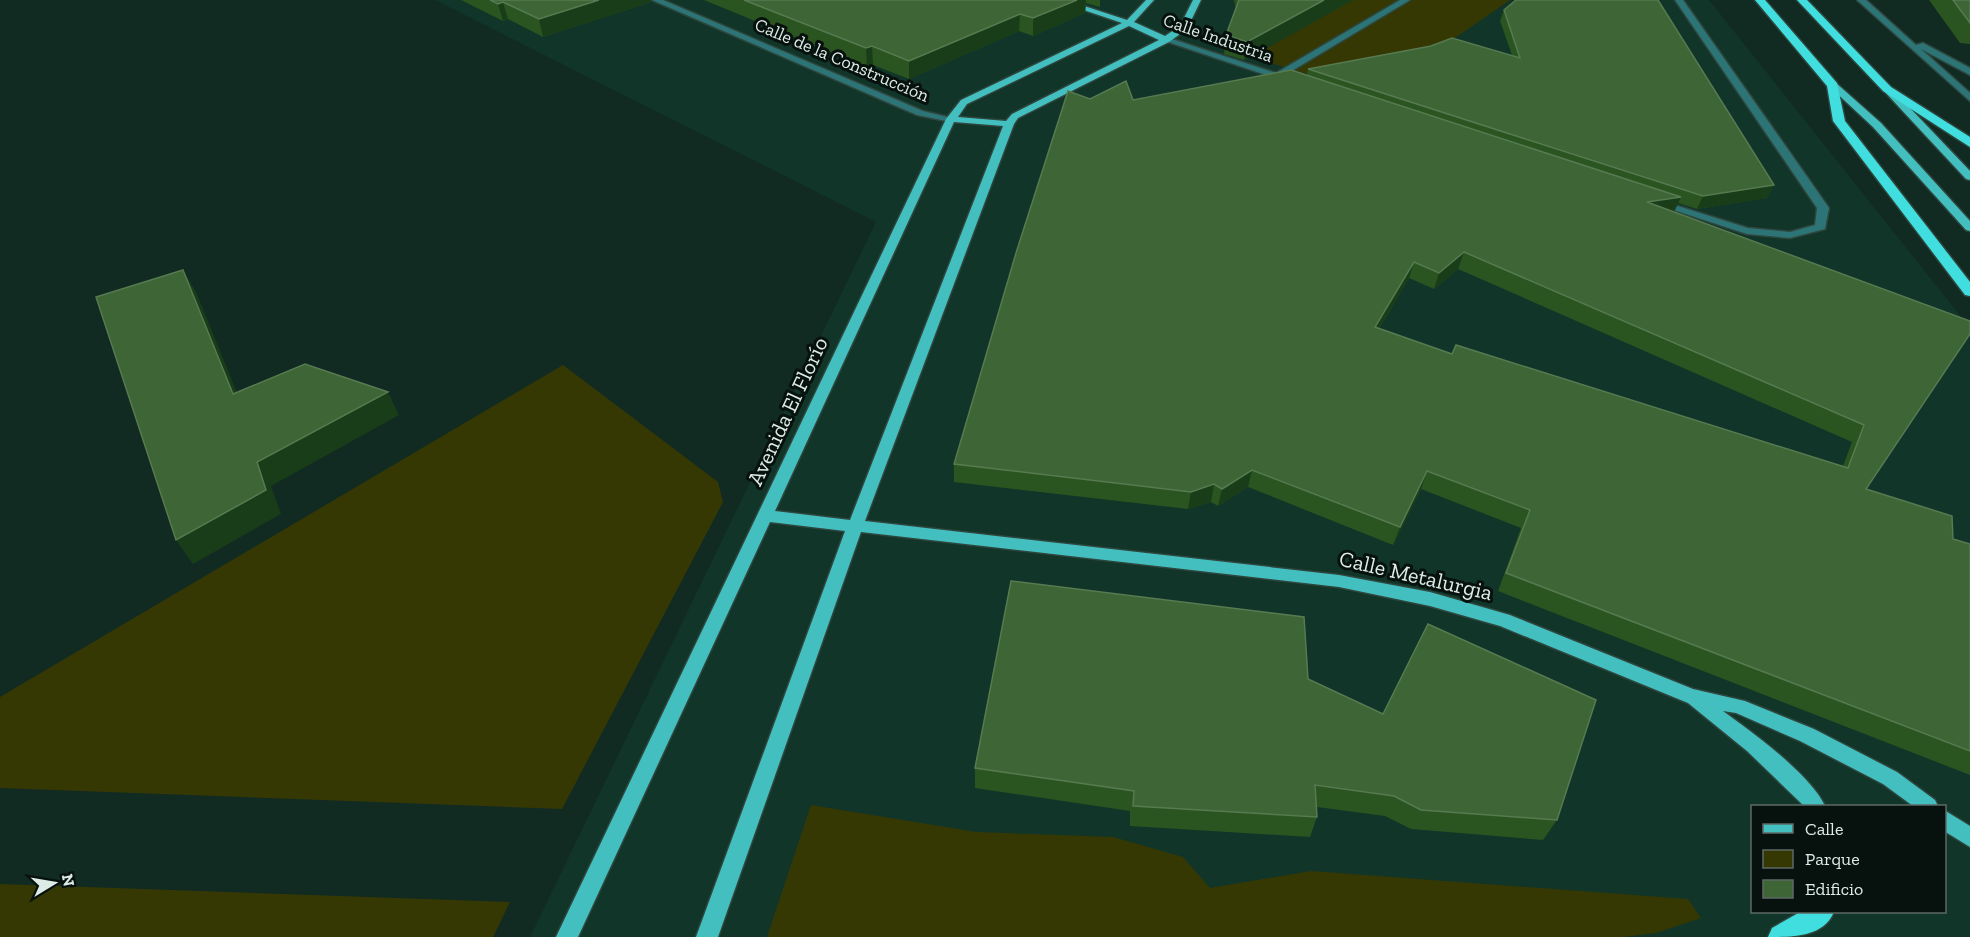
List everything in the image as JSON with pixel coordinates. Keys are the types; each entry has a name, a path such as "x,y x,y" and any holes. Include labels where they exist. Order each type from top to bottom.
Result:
{"highway":[{"path":"1802,0 1887,89 1970,143"},
{"path":"1759,1 1833,85 1839,121 1970,292"},
{"path":"1781,937 1821,913"}],"main road":[{"name":"Calle Industria","path":"1058,0 1128,23 1166,40"},
{"name":"Avenida El Florío","path":"567,937 951,119 964,102 1128,23 1149,0"},
{"path":"707,937 855,526 1009,124 1015,116 1166,40 1184,27 1197,0"},
{"path":"1833,85 1877,125 1970,228"},
{"path":"1887,89 1970,177"},
{"path":"951,119 1009,124"},
{"name":"Calle Metalurgia","path":"766,516 1339,581 1430,599 1504,620 1691,696 1738,706 1807,735 1890,778 1925,805"},
{"path":"1691,696 1755,745 1809,796 1814,805"},
{"path":"1946,820 1970,837"}],"street":[{"name":"Calle de la Construcción","path":"656,0 920,113 951,119"},
{"path":"1277,76 1407,0"},
{"path":"1644,198 1748,231 1790,235 1821,227 1823,208 1679,0"},
{"path":"1861,0 1970,98"},
{"path":"1900,35 1970,72"},
{"name":"Calle Industria","path":"1166,40 1300,83"}],"shaded area":[{"path":"435,0 1709,0 1970,328 1970,937 530,937 876,222"}],"green space":[{"path":"1353,0 1510,0 1455,38 1420,52 1307,74 1251,57"},
{"path":"563,365 718,482 723,502 562,809 0,788 0,697"},
{"path":"811,805 976,832 1113,837 1183,857 1210,888 1311,871 1688,899 1701,918 1656,933 1623,937 767,937"},
{"path":"0,884 510,902 493,937 0,937"}],"building":[{"path":"490,0 599,0 539,19 503,2 498,4"},
{"path":"744,0 1077,0 1033,18 1020,14 909,61 872,46 866,48"},
{"path":"1239,0 1324,0 1247,42 1226,35"},
{"path":"1516,0 1658,0 1774,185 1703,196 1308,69 1431,46 1452,38 1520,58 1504,10"},
{"path":"1953,0 1970,0 1970,23"},
{"path":"1291,70 1681,197 1647,202 1970,321 1970,334 1866,489 1952,516 1953,539 1970,544 1970,751 1506,573 1530,510 1427,471 1400,527 1252,470 1222,489 1214,484 1191,492 954,464 1016,253 1068,91 1090,99 1126,81 1133,100","holes":["1464,252 1864,425 1848,468 1456,345 1452,354 1375,327 1414,262 1439,273"]},
{"path":"183,270 233,394 305,364 388,392 257,462 266,490 176,540 96,297"},
{"path":"1011,581 1304,617 1308,679 1383,714 1428,624 1596,700 1557,820 1421,810 1394,796 1315,785 1317,817 1133,806 1134,791 975,768"}]}
